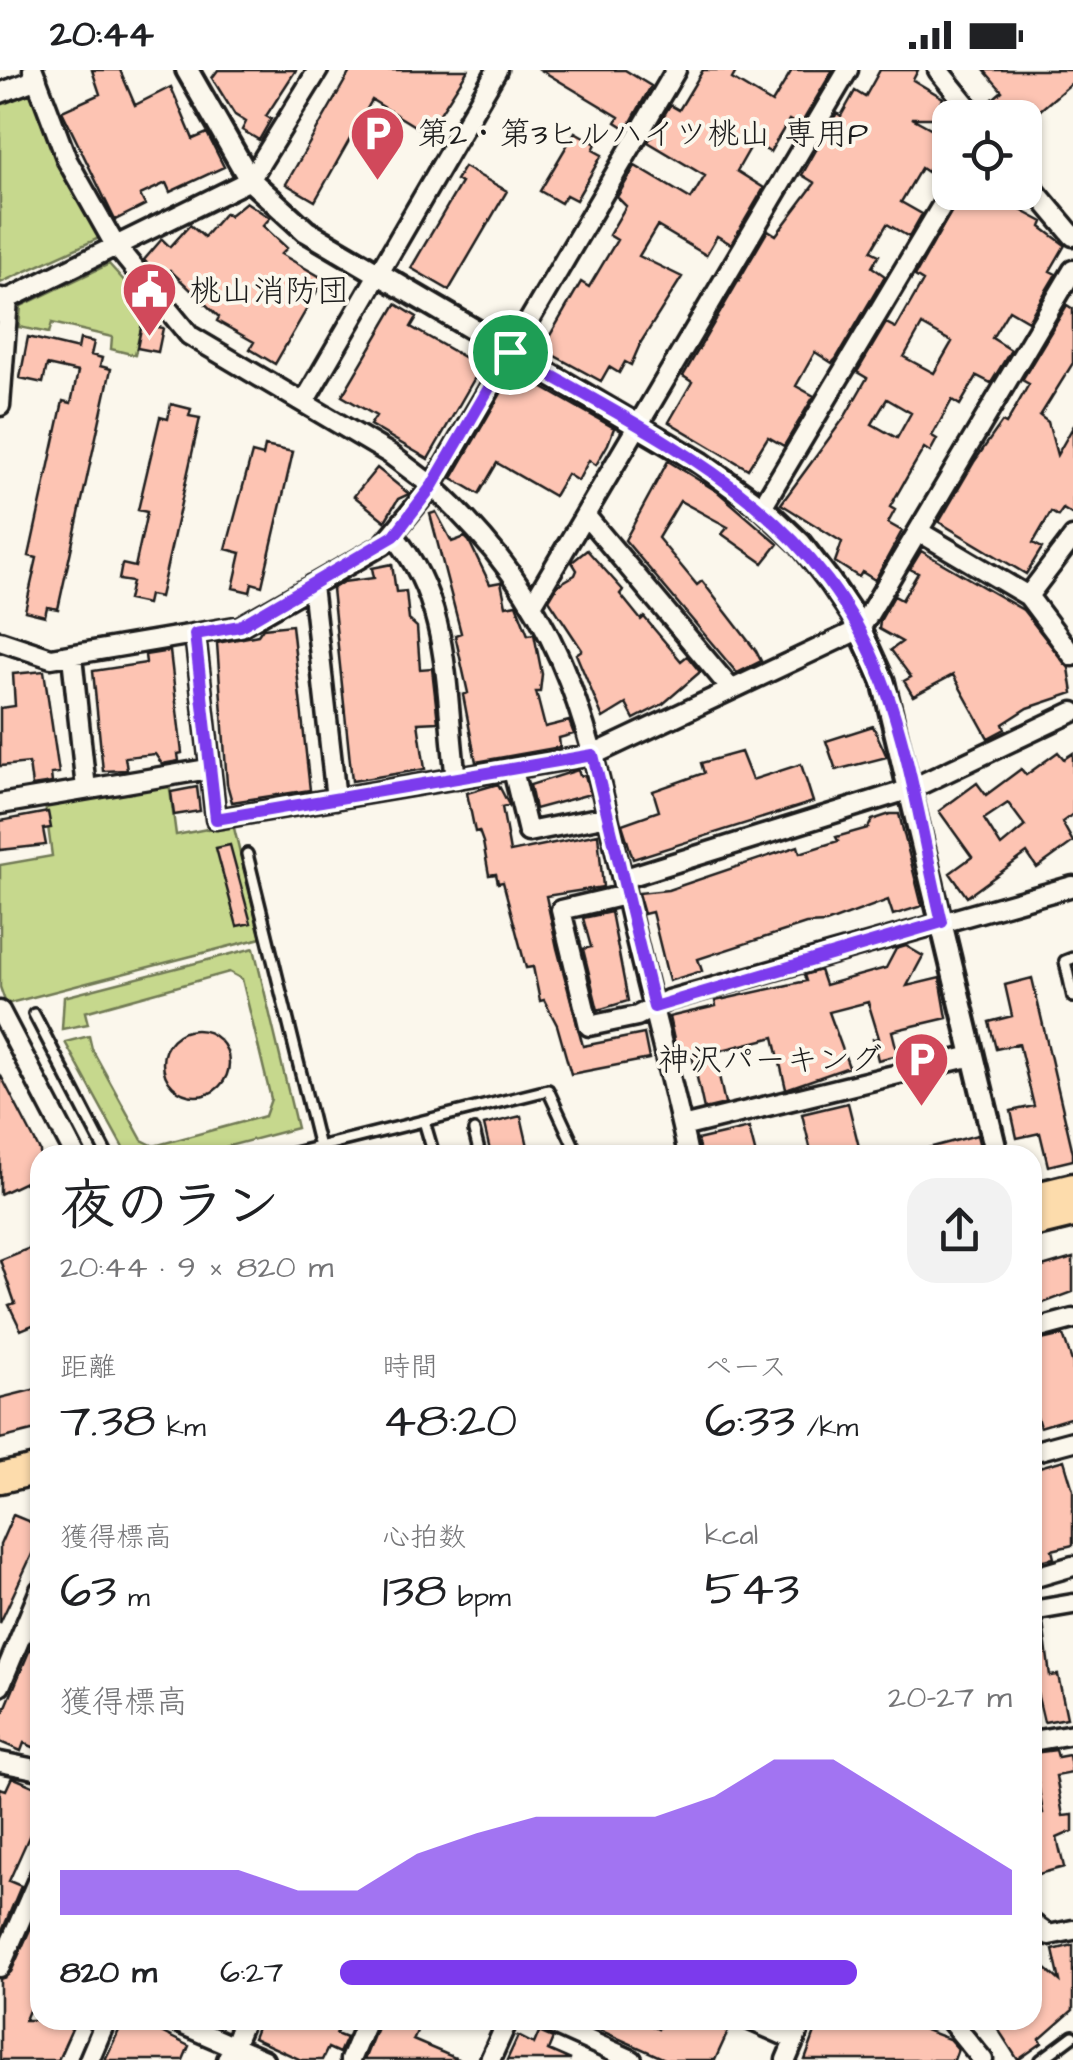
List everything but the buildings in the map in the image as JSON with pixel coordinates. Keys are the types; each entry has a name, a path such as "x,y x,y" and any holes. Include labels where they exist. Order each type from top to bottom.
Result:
{"main road":[{"path":"1042,1196 1073,1188"},
{"path":"1042,1221 1073,1213"},
{"path":"0,1459 30,1452"},
{"path":"0,1478 30,1471"}],"street":[{"path":"187,70 250,180 306,230 701,462 762,507 824,572 860,629 883,681 994,1145"},
{"path":"0,406 4,299 250,180 318,70"},
{"path":"304,402 497,70"},
{"path":"0,641 51,658 240,626 394,536 432,486 676,70"},
{"path":"533,604 848,70"},
{"path":"938,70 962,100"},
{"path":"0,93 35,74 67,160 115,245 190,336 390,454 432,486 480,534 533,604 569,675 593,755 686,1145"},
{"path":"1042,199 1073,236"},
{"path":"762,507 939,210"},
{"path":"195,634 216,819 593,755 860,629 1073,270"},
{"path":"585,515 731,688"},
{"path":"918,531 1028,596 1073,656"},
{"path":"394,536 404,547 441,626 456,779"},
{"path":"1028,596 1073,536"},
{"path":"312,585 336,799"},
{"path":"72,656 86,789"},
{"path":"1073,712 911,789 561,910 589,1026 637,1016 654,1007 1073,886"},
{"path":"0,804 208,769"},
{"path":"514,770 528,832 608,816"},
{"path":"0,1011 70,1145"},
{"path":"682,1127 972,1056"},
{"path":"1042,1327 1073,1319"},
{"path":"1042,1449 1073,1441"},
{"path":"1042,1575 1073,1566"},
{"path":"1042,1609 1073,1604"},
{"path":"0,1686 30,1614"},
{"path":"1042,1739 1073,1734"},
{"path":"0,1762 30,1768"},
{"path":"0,1967 30,1898"},
{"path":"1042,1930 1049,1935 1073,1930"},
{"path":"88,2060 102,2030"},
{"path":"190,2030 230,2053 264,2060"},
{"path":"350,2060 363,2030"},
{"path":"490,2060 504,2030"},
{"path":"566,2030 632,2060"},
{"path":"772,2030 795,2040"},
{"path":"786,2060 799,2030"},
{"path":"958,2030 983,2060"}],"lane":[{"path":"247,854 319,1145"},
{"path":"1073,958 1065,961 1073,997"},
{"path":"34,1014 102,1145"},
{"path":"327,1145 548,1090 573,1145"},
{"path":"424,1121 431,1145"},
{"path":"474,1132 477,1145"},
{"path":"1040,2060 1073,2036"}],"green space":[{"path":"20,90 33,92 100,233 97,239 0,283 0,97"},
{"path":"109,264 146,305 135,355 111,349 112,337 52,323 49,333 19,327 21,306"},
{"path":"169,782 176,835 233,824 261,938 6,1004 0,987 0,865 52,856 45,804"},
{"path":"254,948 297,1128 233,1145 158,1145 265,1116 271,1099 242,979 229,972 85,1012 88,1024 62,1029 64,997"},
{"path":"89,1036 92,1049 142,1140 152,1145 122,1145 65,1042"}],"place":[{"name":"第2・第3ヒルハイツ桃山 専用P","path":"378,182"},
{"name":"桃山消防団","path":"150,339"},
{"name":"神沢パーキング","path":"921,1108"}],"route":[{"path":"510,352 701,462 783,525 824,572 854,617 883,681 942,922 654,1007 593,755 216,819 195,634 240,626 394,536 432,486 510,352"}]}
